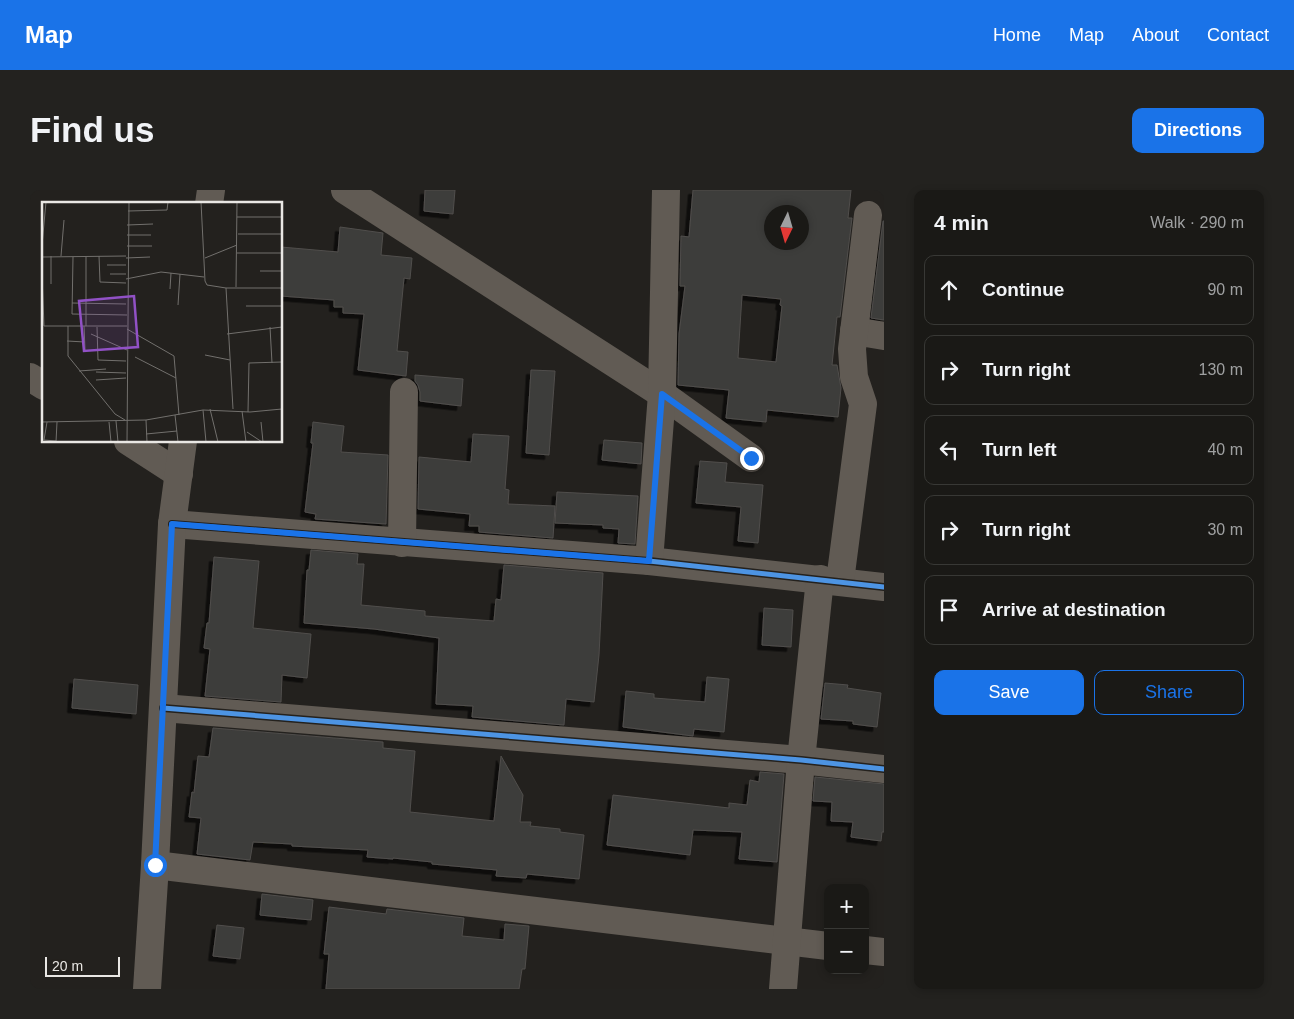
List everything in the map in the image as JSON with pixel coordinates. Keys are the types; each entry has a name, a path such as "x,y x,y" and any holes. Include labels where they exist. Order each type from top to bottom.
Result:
{"street":[{"path":"345,190 662,394 751,458"},
{"path":"649,561 662,394 666,190"},
{"path":"784,989 802,760 830,580 863,404 854,377 852,349 868,215"},
{"path":"854,331 884,336"},
{"path":"30,377 42,385"},
{"path":"402,543 404,392"},
{"path":"130,442 179,474"},
{"path":"147,989 172,524 183,442"},
{"path":"172,524 649,561 884,586"},
{"path":"163,708 802,760 884,769"},
{"path":"155,865 824,946"},
{"path":"869,950 884,952"}],"building":[{"path":"425,190 455,190 453,214 424,211"},
{"path":"693,190 851,190 848,218 852,218 840,317 837,317 832,365 837,365 841,388 838,417 767,410 766,422 726,418 729,390 678,385 679,334 685,286 680,286 681,236 689,237","holes":["742,295 781,299 780,305 782,306 776,362 738,358"]},
{"path":"884,221 884,320 871,318"},
{"path":"340,227 383,233 381,255 412,258 410,279 404,278 397,351 408,352 406,376 358,370 364,314 343,313 343,307 334,307 334,300 282,296 282,247 338,252"},
{"path":"531,370 555,371 549,455 526,453"},
{"path":"415,375 463,379 461,406 420,401 420,392 415,381"},
{"path":"313,422 344,426 341,452 388,455 386,524 315,519 316,514 305,512 313,443 311,443"},
{"path":"473,434 509,436 505,489 509,490 508,504 555,506 553,538 479,532 479,526 469,526 470,514 418,509 419,457 471,462"},
{"path":"604,440 642,443 641,464 602,460"},
{"path":"700,461 727,463 725,482 763,485 758,543 738,541 741,507 696,503"},
{"path":"557,492 638,496 635,544 618,543 619,529 603,528 603,525 555,523"},
{"path":"311,550 358,554 357,564 364,564 361,605 425,611 425,616 494,621 496,599 501,600 504,565 603,573 599,655 594,702 566,699 564,725 472,717 473,706 436,704 439,638 374,629 304,623 307,570 309,570"},
{"path":"214,557 259,561 253,628 311,634 307,678 282,675 281,702 205,696 210,649 204,648 207,623 209,623"},
{"path":"764,608 793,610 791,647 762,645"},
{"path":"707,677 729,679 724,732 694,729 693,736 623,727 626,691 654,694 654,698 705,702"},
{"path":"74,679 138,685 136,714 72,708"},
{"path":"825,683 848,685 847,688 881,693 877,727 853,724 853,721 821,719"},
{"path":"213,728 383,742 383,748 415,751 410,812 494,821 501,756 523,795 520,822 531,822 530,826 560,829 560,832 584,835 579,879 527,874 526,878 496,876 497,870 393,858 367,857 368,850 292,846 292,844 253,842 250,860 197,854 201,818 189,817 192,792 194,793 198,756 209,757"},
{"path":"760,772 784,774 777,862 739,859 742,832 693,830 690,855 607,845 613,795 729,808 729,803 747,805 750,780 759,782"},
{"path":"815,777 884,784 884,832 882,832 881,841 851,837 853,822 831,821 832,802 813,801"},
{"path":"262,894 313,900 311,920 260,915"},
{"path":"329,907 386,914 387,909 464,918 462,936 504,940 505,924 529,926 525,969 522,969 519,989 326,989 329,954 324,954"},
{"path":"217,925 244,928 240,959 213,956"}],"cycle path":[{"path":"172,524 649,561 884,587"},
{"path":"163,708 801,760 884,769"}],"route":[{"path":"155,865 172,524 649,561 662,394 751,458"}]}
